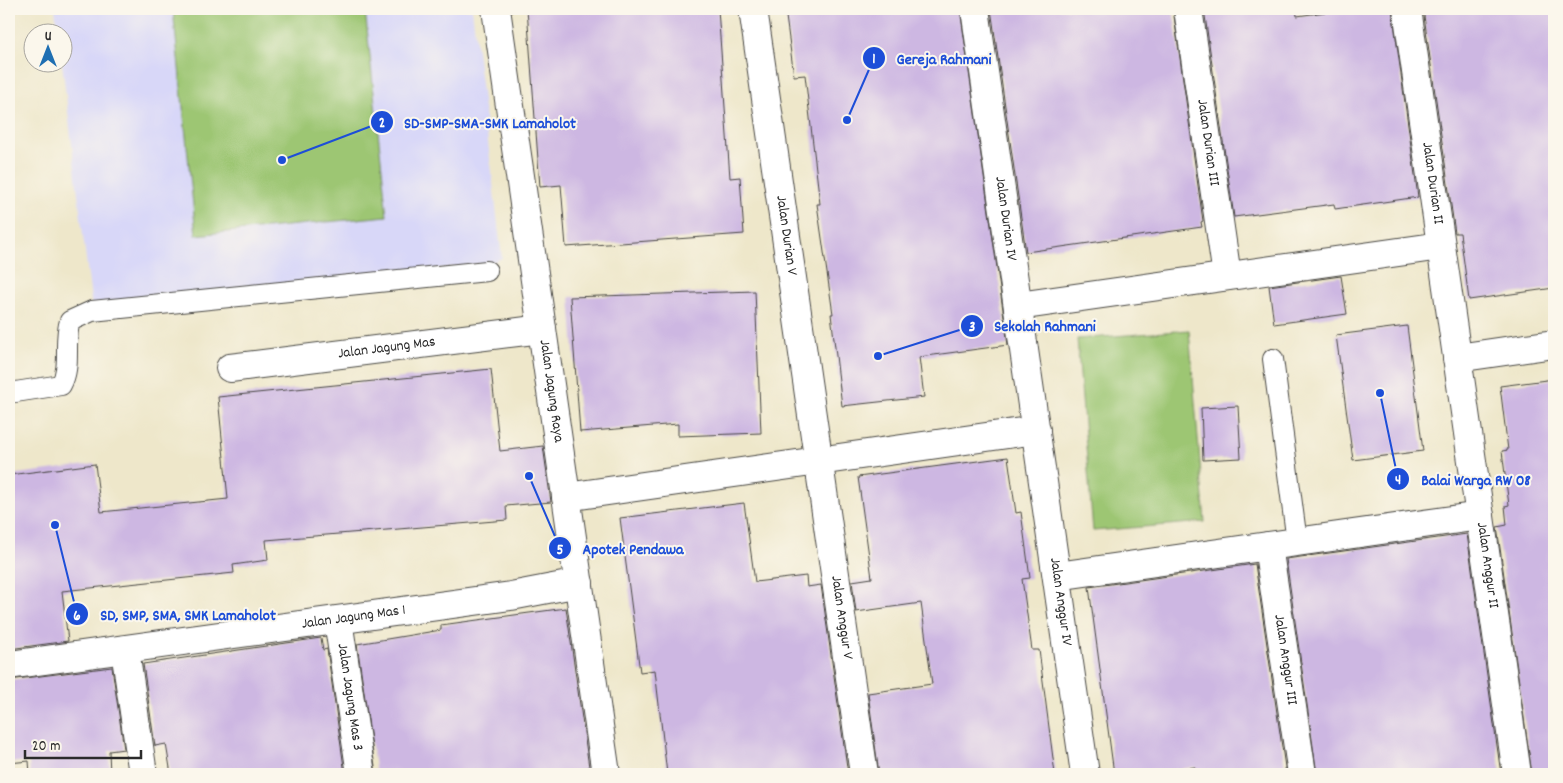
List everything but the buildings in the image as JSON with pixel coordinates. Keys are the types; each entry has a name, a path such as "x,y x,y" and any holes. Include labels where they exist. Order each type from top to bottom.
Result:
{"street":[{"name":"Jalan Jagung Raya","path":"496,9 606,774"},
{"name":"Jalan Durian V","path":"753,9 818,462"},
{"name":"Jalan Durian IV","path":"975,9 1036,430"},
{"name":"Jalan Durian III","path":"1188,9 1227,276"},
{"name":"Jalan Durian II","path":"1407,9 1457,358"},
{"path":"1018,306 1441,246"},
{"name":"Jalan Jagung Mas","path":"230,368 542,329"},
{"path":"1457,358 1554,344"},
{"name":"Jalan Anggur II","path":"1457,358 1517,774"},
{"path":"566,497 1036,430"},
{"name":"Jalan Anggur IV","path":"1036,430 1086,774"},
{"name":"Jalan Anggur V","path":"818,462 864,774"},
{"path":"1057,576 1480,516"},
{"name":"Jalan Anggur III","path":"1268,546 1302,774"},
{"name":"Jalan Jagung Mas 1","path":"9,665 510,596 579,583"},
{"name":"Jalan Jagung Mas 3","path":"338,620 361,774"},
{"path":"125,650 143,774"}],"lane":[{"path":"9,393 61,385 65,378 67,362 66,333 70,321 92,311 487,271"},
{"path":"1273,359 1297,542"}],"shaded area":[{"path":"55,9 472,9 502,258 490,263 92,308 63,72 72,72 72,22 57,22"}],"green space":[{"path":"173,9 365,9 387,216 196,235"},
{"path":"1189,330 1205,522 1093,531 1077,339"}],"place":[{"name":"Gereja Rahmani","path":"847,120"},
{"name":"SD-SMP-SMA-SMK Lamaholot","path":"282,160"},
{"name":"Sekolah Rahmani","path":"878,356"},
{"name":"Balai Warga RW 08","path":"1380,393"},
{"name":"Apotek Pendawa","path":"529,476"},
{"name":"SD, SMP, SMA, SMK Lamaholot","path":"55,525"}]}
